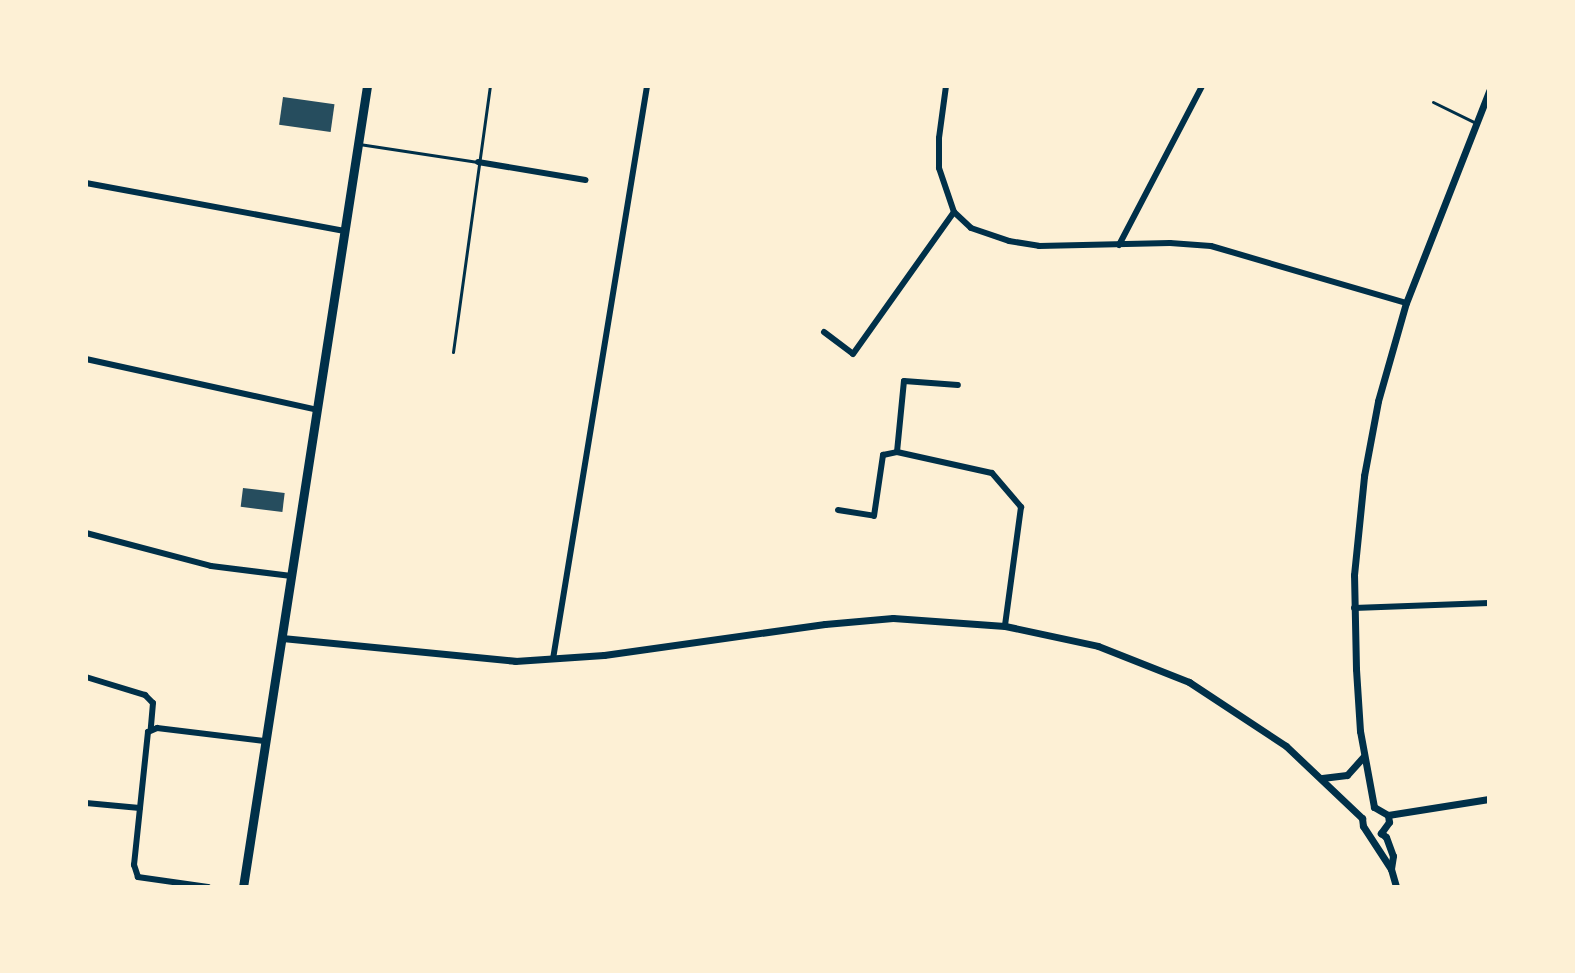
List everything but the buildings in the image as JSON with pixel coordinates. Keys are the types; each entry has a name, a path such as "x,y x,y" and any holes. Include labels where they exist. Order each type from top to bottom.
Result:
{"main road":[{"path":"243,887 367,86"}],"street":[{"path":"553,659 647,86"},
{"path":"946,86 938,154 942,181 954,212 971,228 1009,241 1051,246 1170,243 1211,246 1406,303"},
{"path":"1119,245 1202,86"},
{"path":"1374,807 1357,698 1354,608 1356,542 1368,446 1406,303 1489,91"},
{"path":"478,162 586,180"},
{"path":"86,183 345,231"},
{"path":"824,332 853,354 954,212"},
{"path":"86,359 317,410"},
{"path":"897,452 904,381 958,385"},
{"path":"838,510 874,516 883,455 897,452 992,473 1021,507 1005,626"},
{"path":"86,533 211,566 291,576"},
{"path":"1354,608 1489,603"},
{"path":"282,638 498,661 553,659 893,618 1005,626 1098,646 1189,682 1249,719 1322,778 1362,818 1363,826 1391,869 1396,887"},
{"path":"86,677 139,693 153,703 134,865 138,877 208,887"},
{"path":"151,728 264,741"},
{"path":"1322,778 1347,775 1364,756"},
{"path":"1388,815 1489,799"},
{"path":"86,803 140,808"},
{"path":"1362,818 1374,807 1382,808 1389,822 1381,833"},
{"path":"1369,833 1381,833 1386,837 1393,856 1391,869"}],"lane":[{"path":"453,352 490,86"},
{"path":"1433,102 1476,123"},
{"path":"359,144 478,162"}]}
